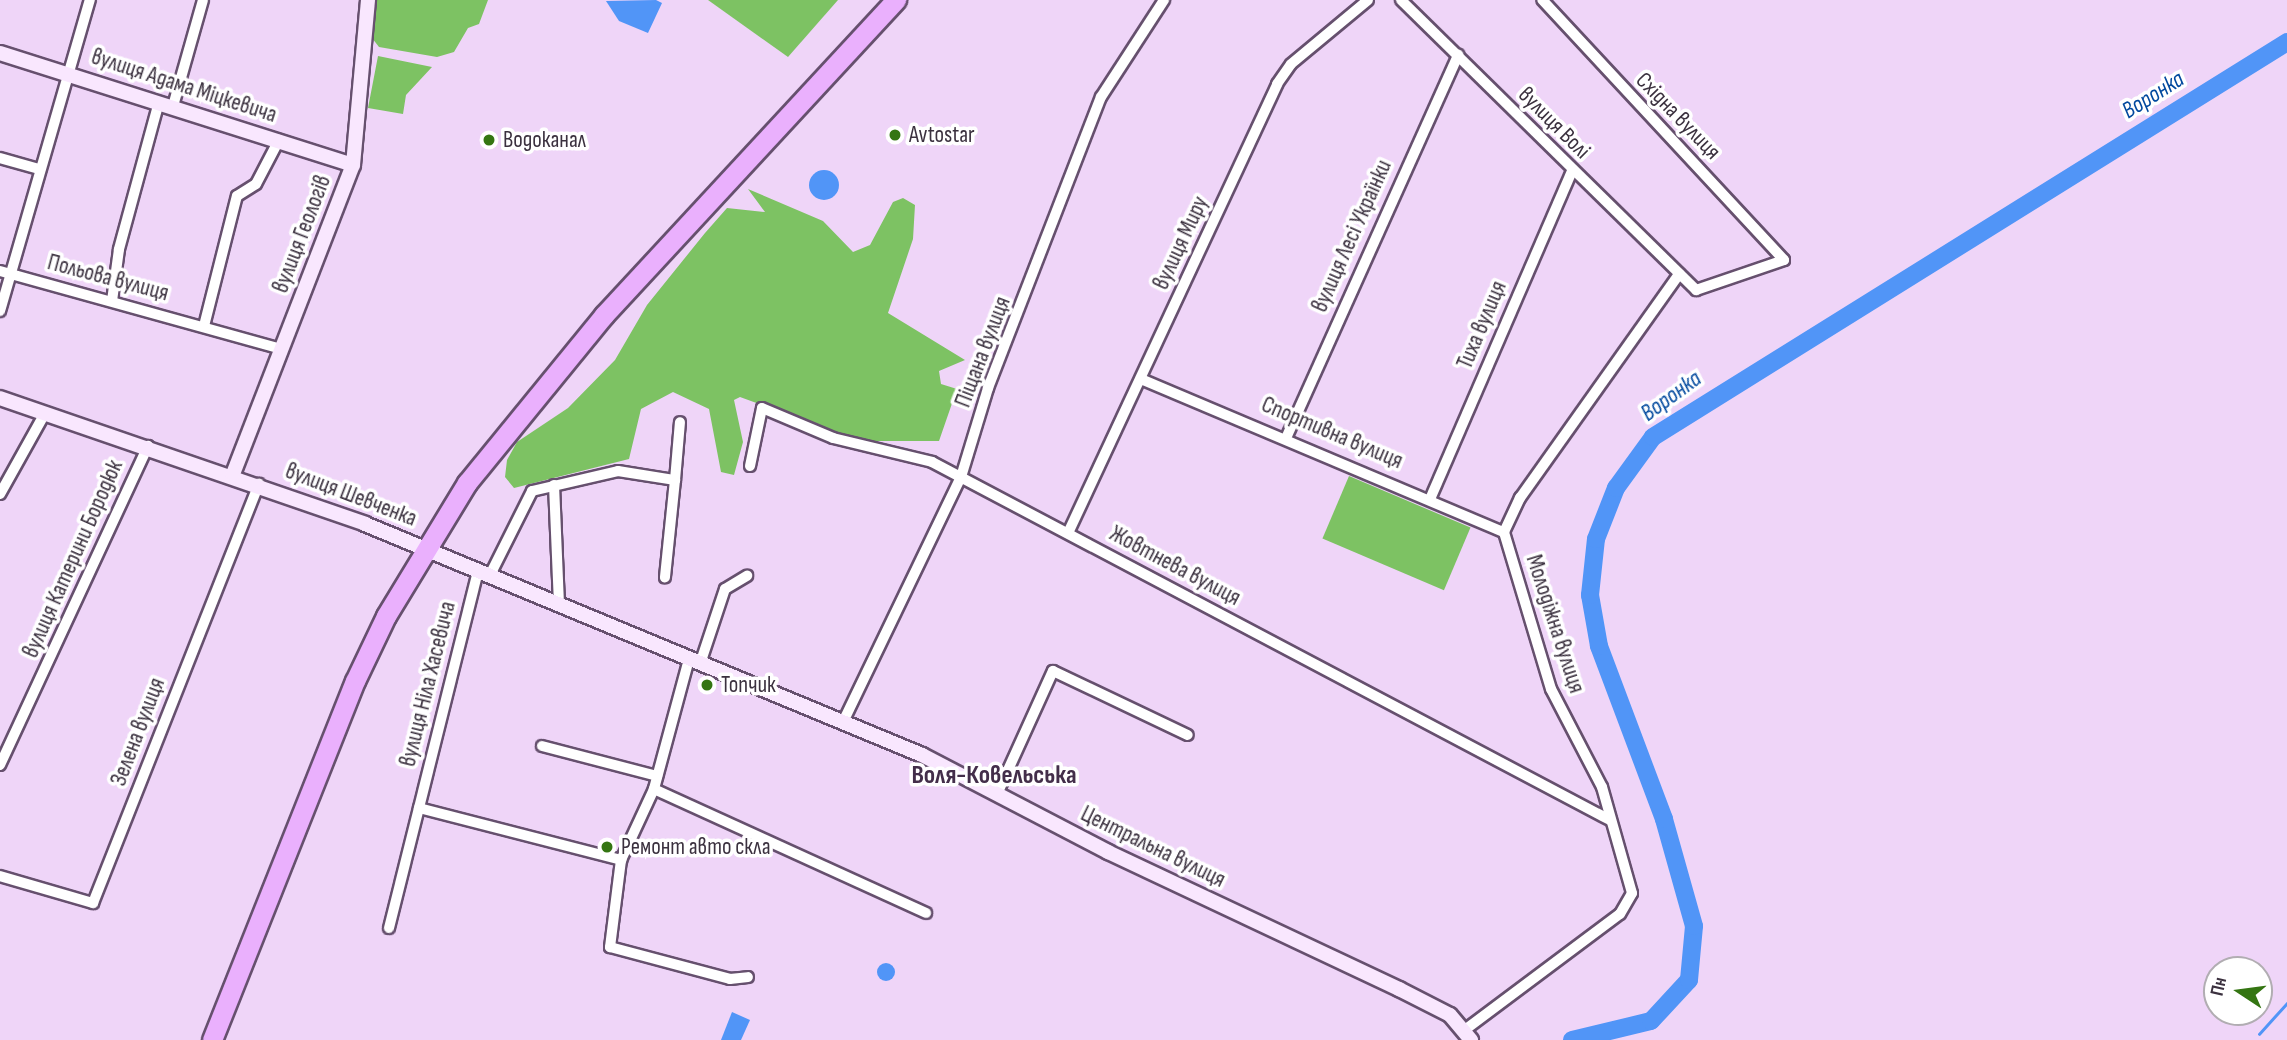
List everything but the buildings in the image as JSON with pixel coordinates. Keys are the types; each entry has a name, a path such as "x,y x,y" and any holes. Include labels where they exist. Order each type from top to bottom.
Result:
{"highway":[{"path":"212,1040 355,681 425,549 535,393 896,0"}],"street":[{"path":"0,311 5,272 90,0"},
{"path":"112,301 119,248 203,0"},
{"name":"вулиця Геологів","path":"233,474 353,165 368,0"},
{"name":"Піщана вулиця","path":"843,722 961,477 988,388 1101,97 1134,36 1164,0"},
{"name":"вулиця Миру","path":"1068,533 1277,84 1290,64 1368,0"},
{"name":"вулиця Волі","path":"1401,0 1696,290 1707,291 1784,260"},
{"name":"Східна вулиця","path":"1542,0 1784,260"},
{"name":"вулиця Адама Міцкевича","path":"0,53 353,165"},
{"name":"вулиця Лесі Українки","path":"1287,436 1458,55"},
{"path":"204,326 237,196 263,174 279,140"},
{"path":"0,158 39,169"},
{"name":"Тиха вулиця","path":"1431,497 1572,171"},
{"name":"Польова вулиця","path":"5,272 281,349"},
{"name":"Молодіжна вулиця","path":"1469,1035 1535,984 1627,905 1629,871 1590,759 1551,689 1504,532 1520,498 1679,274"},
{"name":"Спортивна вулиця","path":"1141,379 1287,436 1431,497 1504,532"},
{"name":"вулиця Шевченка","path":"0,398 233,474 484,572 689,659"},
{"name":"Жовтнева вулиця","path":"750,466 762,408 832,438 918,457 1068,533 1611,820"},
{"path":"0,494 46,413"},
{"path":"665,577 680,422"},
{"name":"вулиця Катерини Бородюк","path":"0,765 148,446"},
{"name":"вулиця Ніла Хасевича","path":"389,928 484,572 521,502 554,485 618,471 675,480"},
{"name":"Зелена вулиця","path":"0,876 93,903 259,484"},
{"path":"554,485 559,603"},
{"path":"747,576 725,589 689,659 654,789 621,860 610,947 730,979 748,976"},
{"name":"Центральна вулиця","path":"689,659 843,722 998,792 1108,852 1399,989 1469,1035"},
{"path":"998,792 1053,671 1188,735"},
{"path":"542,746 657,776"},
{"path":"654,789 926,913"},
{"path":"419,808 621,860"}],"green space":[{"path":"375,0 488,0 479,24 468,28 454,52 437,57 379,47 372,38"},
{"path":"708,0 838,0 788,57"},
{"path":"378,56 432,67 406,95 403,114 368,108"},
{"path":"748,189 823,221 853,252 870,245 893,202 903,198 915,205 913,239 888,313 965,360 939,371 941,384 957,389 939,441 859,441 740,397 734,400 743,442 734,475 721,472 709,409 673,392 641,409 629,459 514,488 505,477 507,460 517,442 568,408 615,360 647,305 727,208 765,212"},
{"path":"1349,476 1471,528 1444,590 1322,539"}],"water":[{"path":"656,0 662,3 648,33 619,21 606,1"},
{"path":"824,170 835,174 839,185 835,196 824,200 813,196 809,185 813,174"},
{"path":"886,963 892,966 895,972 892,978 886,981 880,978 877,972 880,966"},
{"path":"732,1012 750,1020 741,1040 721,1040"}],"waterway":[{"name":"Воронка","path":"1572,1040 1651,1021 1689,980 1694,926 1664,819 1599,646 1590,595 1596,539 1616,488 1653,437 2287,42"},
{"path":"2259,1034 2287,1003"}],"place":[{"name":"Avtostar","path":"895,135"},
{"name":"Водоканал","path":"489,140"},
{"name":"Топчик","path":"707,685"},
{"name":"Ремонт авто скла","path":"607,847"}],"district":[{"name":"Воля-Ковельська","path":"994,776"}]}
